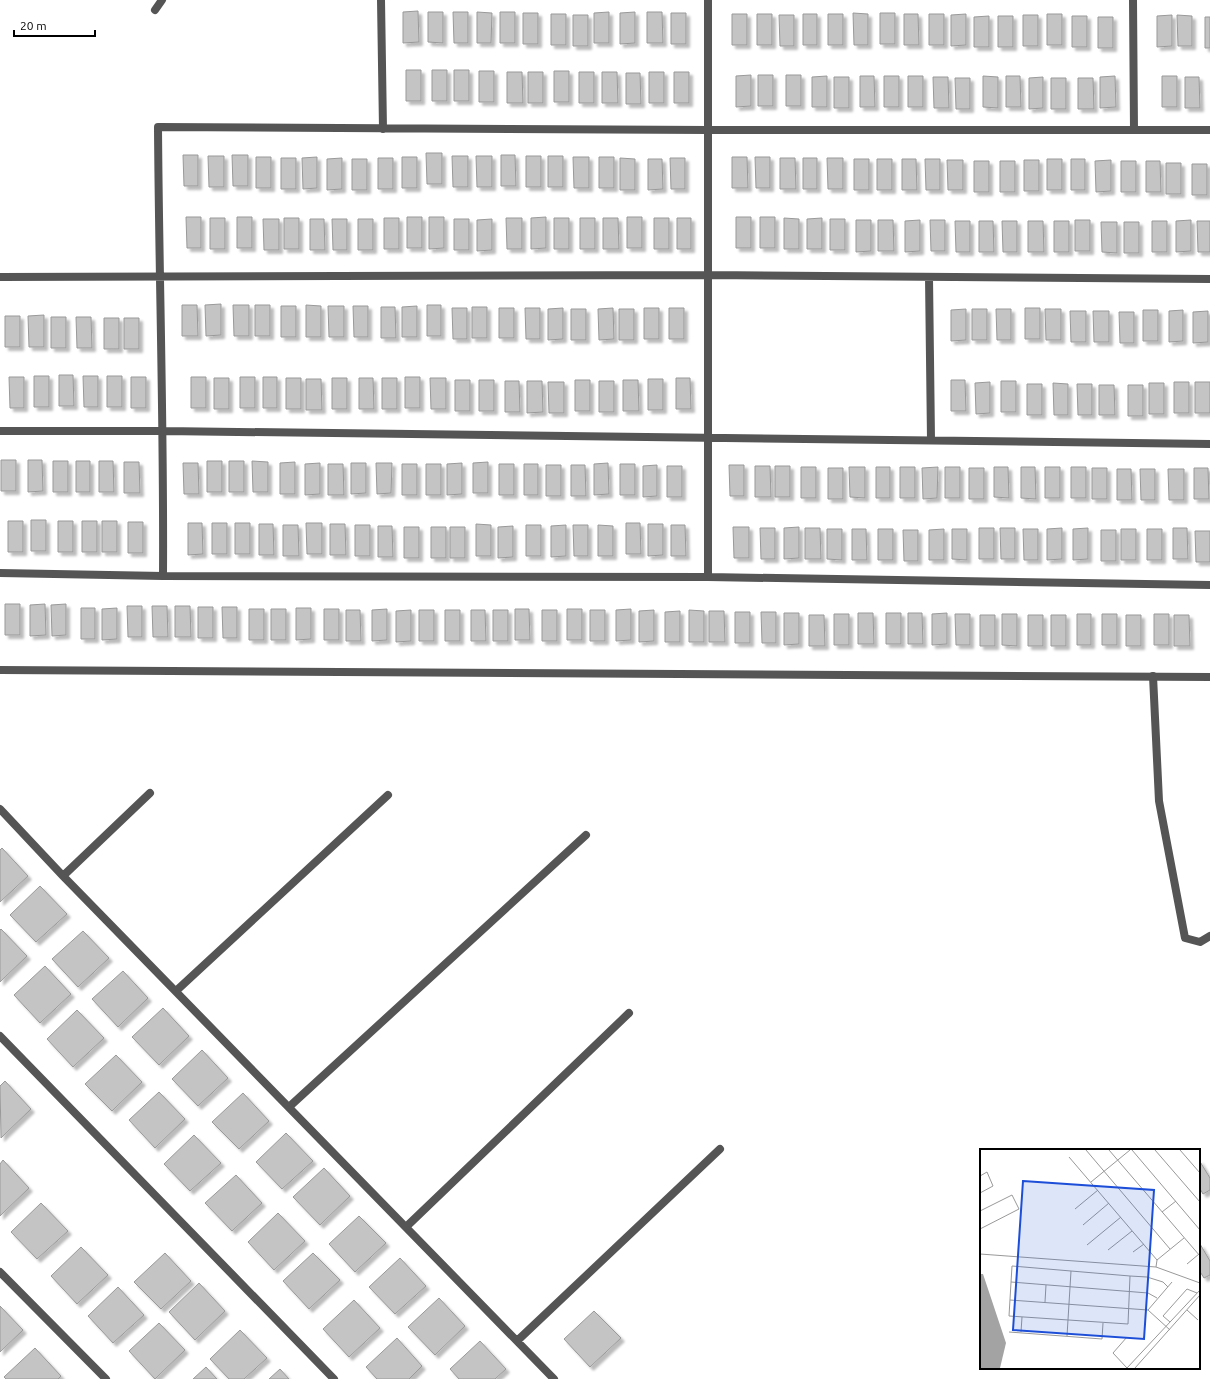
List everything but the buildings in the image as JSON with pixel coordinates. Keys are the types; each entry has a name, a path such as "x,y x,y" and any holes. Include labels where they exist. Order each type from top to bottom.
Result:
{"street":[{"path":"155,10 162,0"},
{"path":"381,0 383,129"},
{"path":"708,0 708,578"},
{"path":"1133,0 1134,130"},
{"path":"163,576 164,431 159,277 158,127 708,130 1210,130"},
{"path":"0,277 708,275 1210,279"},
{"path":"929,277 931,440"},
{"path":"0,431 164,431 1210,444"},
{"path":"0,573 163,576 708,578 1210,585"},
{"path":"0,670 1210,677"},
{"path":"1153,676 1158,801 1185,938 1200,942 1210,936"},
{"path":"63,876 150,793"},
{"path":"176,991 388,795"},
{"path":"0,809 63,876 554,1379"},
{"path":"289,1107 586,835"},
{"path":"406,1227 628,1013"},
{"path":"0,1036 334,1379"},
{"path":"517,1341 720,1149"},
{"path":"0,1272 106,1379"}]}
